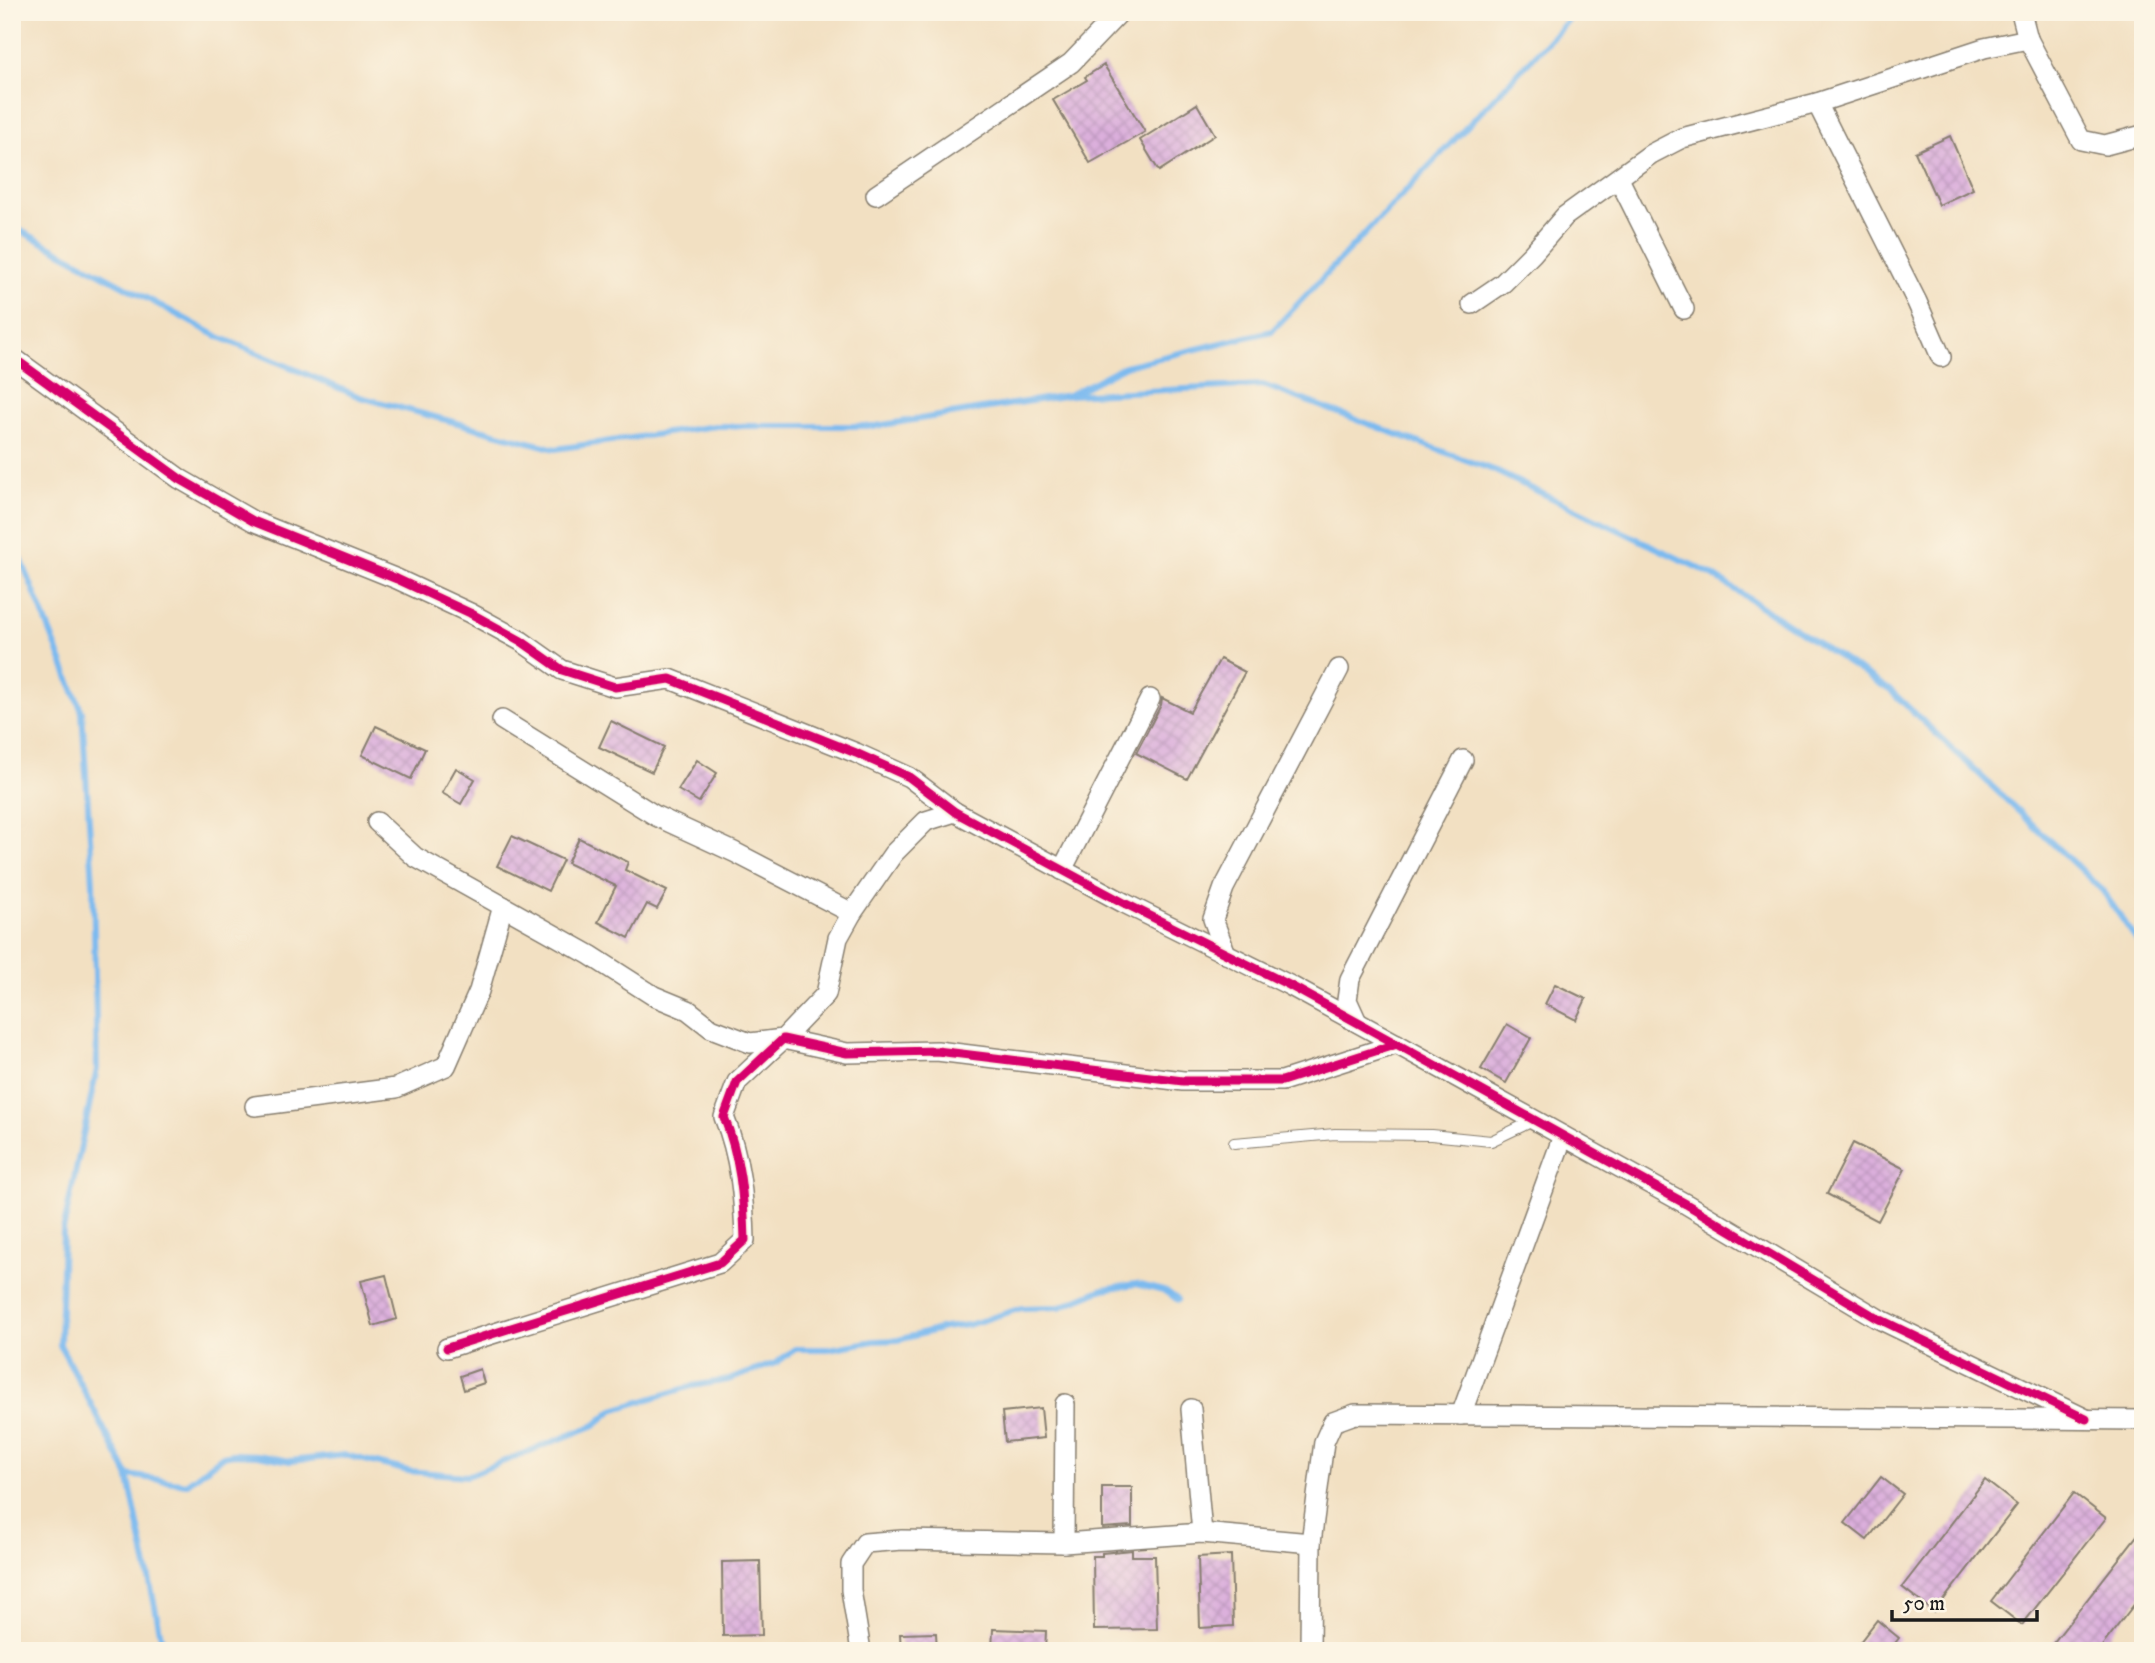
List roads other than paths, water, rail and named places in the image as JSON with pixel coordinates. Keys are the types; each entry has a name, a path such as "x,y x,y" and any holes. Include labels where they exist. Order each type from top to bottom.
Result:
{"street":[{"path":"876,195 1071,63 1120,12"},
{"path":"2021,12 2028,39 2081,140 2105,145 2143,135"},
{"path":"1472,304 1503,283 1565,216 1651,154 1682,138 1817,103 1984,48 2028,39"},
{"path":"1817,103 1917,302 1941,357"},
{"path":"1619,179 1684,309"},
{"path":"12,358 180,479 253,521 397,579 470,613 522,641 562,670 615,687 670,679 909,777 955,813 1357,1022 1698,1211 1877,1318 2086,1419"},
{"path":"1226,954 1213,919 1224,888 1339,669"},
{"path":"1062,870 1150,699"},
{"path":"502,720 656,816 734,852 852,914"},
{"path":"1357,1022 1347,1000 1350,979 1463,760"},
{"path":"447,1348 720,1263 745,1240 744,1204 734,1141 724,1117 737,1082 783,1040 826,994 838,938 893,854 926,821 955,813"},
{"path":"377,822 415,857 590,955 654,996 688,1010 711,1028 750,1043 783,1040 847,1053 937,1051 1184,1081 1282,1081 1397,1044"},
{"path":"255,1106 396,1088 446,1066 478,991 503,906"},
{"path":"1461,1415 1563,1136"},
{"path":"1064,1543 1065,1404"},
{"path":"1191,1409 1202,1533"},
{"path":"1310,1651 1311,1544 1324,1442 1333,1422 1356,1414 2143,1420"},
{"path":"862,1651 851,1590 851,1564 865,1543 1064,1543 1202,1533 1311,1544"}],"lane":[{"path":"1234,1143 1335,1134 1431,1135 1491,1141 1535,1121"}],"waterway":[{"path":"1071,394 1125,366 1272,331 1576,12"},
{"path":"12,226 217,336 360,397 555,449 715,426 876,426 1069,395 1263,385 1493,470 1711,574 1891,691 2102,890 2143,949"},
{"path":"12,536 82,712 93,883 97,1069 63,1231 60,1345 128,1475 164,1651"},
{"path":"128,1475 186,1484 223,1456 233,1454 290,1461 345,1455 408,1471 467,1476 595,1425 613,1410 692,1386 728,1380 776,1363 795,1349 829,1349 874,1341 898,1340 968,1325 1022,1308 1060,1307 1103,1289 1136,1284 1167,1292 1178,1300"}]}
